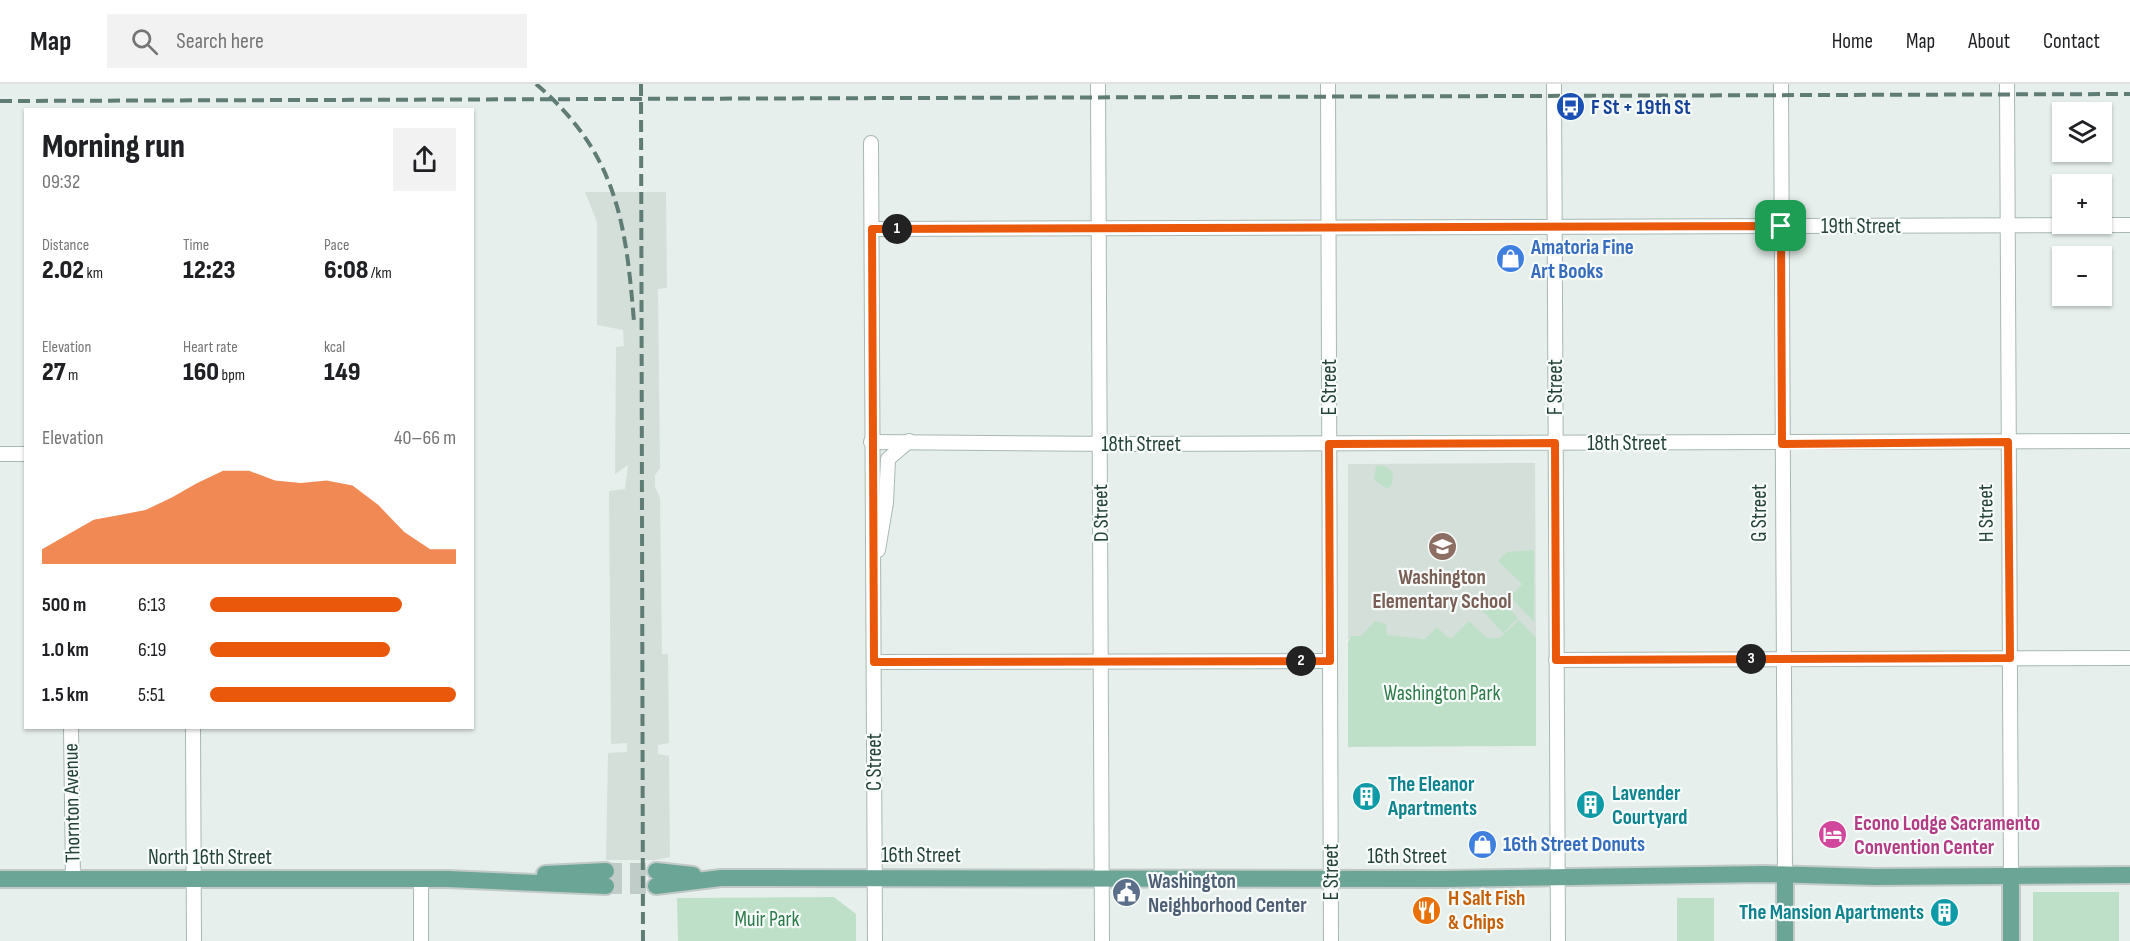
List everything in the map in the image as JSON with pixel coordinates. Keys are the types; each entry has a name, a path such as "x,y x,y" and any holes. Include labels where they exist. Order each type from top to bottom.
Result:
{"main road":[{"name":"G Street","path":"1785,875 1785,941"},
{"name":"16th Street","path":"656,879 1102,877 1332,879 2130,875"},
{"name":"H Street","path":"2011,876 2011,941"},
{"path":"421,879 606,878"},
{"name":"North 16th Street","path":"0,879 421,879"}],"street":[{"name":"D Street","path":"1098,84 1103,661 1102,941"},
{"name":"E Street","path":"1328,84 1331,941"},
{"name":"F Street","path":"1554,84 1558,941"},
{"name":"G Street","path":"1781,84 1785,875"},
{"name":"H Street","path":"2007,84 2011,876"},
{"name":"C Street","path":"871,143 875,941"},
{"name":"19th Street","path":"872,229 2130,225"},
{"name":"C Street","path":"872,583 886,502 888,459 910,440"},
{"name":"18th Street","path":"872,442 910,440 1100,444 1782,444 2130,441"},
{"path":"0,454 24,454"},
{"path":"1556,660 2130,658"},
{"path":"874,662 1330,661"},
{"name":"Thornton Avenue","path":"71,729 73,879"},
{"path":"193,729 194,941"},
{"path":"421,879 421,941"}],"shaded area":[{"path":"585,192 666,192 667,288 658,289 660,468 655,475 655,487 660,498 662,654 668,654 669,743 658,745 658,754 669,756 670,857 655,860 606,860 608,753 627,752 627,743 611,744 609,491 625,489 628,465 615,474 616,347 624,346 623,330 597,325 597,222"},
{"name":"Washington Elementary School","path":"1535,463 1536,638 1348,639 1348,464"}],"green space":[{"path":"1376,466 1384,466 1393,472 1392,484 1388,489 1374,480"},
{"path":"1534,550 1534,622 1510,597 1522,584 1498,561 1507,552"},
{"path":"1495,594 1518,618 1503,633 1481,609"},
{"name":"Washington Park","path":"1519,620 1536,638 1536,746 1348,747 1348,642 1351,636 1361,636 1375,621 1386,624 1387,635 1425,639 1437,627 1447,637 1452,638 1469,621 1487,638 1499,638"},
{"path":"2033,892 2119,892 2119,941 2033,941"},
{"name":"Muir Park","path":"834,897 856,914 856,941 678,941 677,898"},
{"path":"1677,898 1714,898 1714,941 1677,941"}],"tunnel":[{"path":"606,871 656,871"},
{"path":"606,886 656,886"}],"railway":[{"path":"536,84 563,110 584,136 612,192 621,221 627,253 634,322"},
{"path":"641,84 643,941"},
{"path":"0,101 2130,94"}],"place":[{"name":"F St + 19th St","path":"1570,107"},
{"name":"Amatoria Fine Art Books","path":"1510,259"},
{"name":"Washington Elementary School","path":"1442,546"},
{"name":"The Eleanor Apartments","path":"1367,796"},
{"name":"Lavender Courtyard","path":"1591,805"},
{"name":"Econo Lodge Sacramento Convention Center","path":"1833,835"},
{"name":"16th Street Donuts","path":"1482,844"},
{"name":"Washington Neighborhood Center","path":"1127,893"},
{"name":"H Salt Fish & Chips","path":"1427,910"},
{"name":"The Mansion Apartments","path":"1945,912"}],"route":[{"path":"1781,226 1782,444 2008,442 2010,658 1556,660 1555,443 1329,444 1330,661 874,662 872,229 1781,226"}]}
